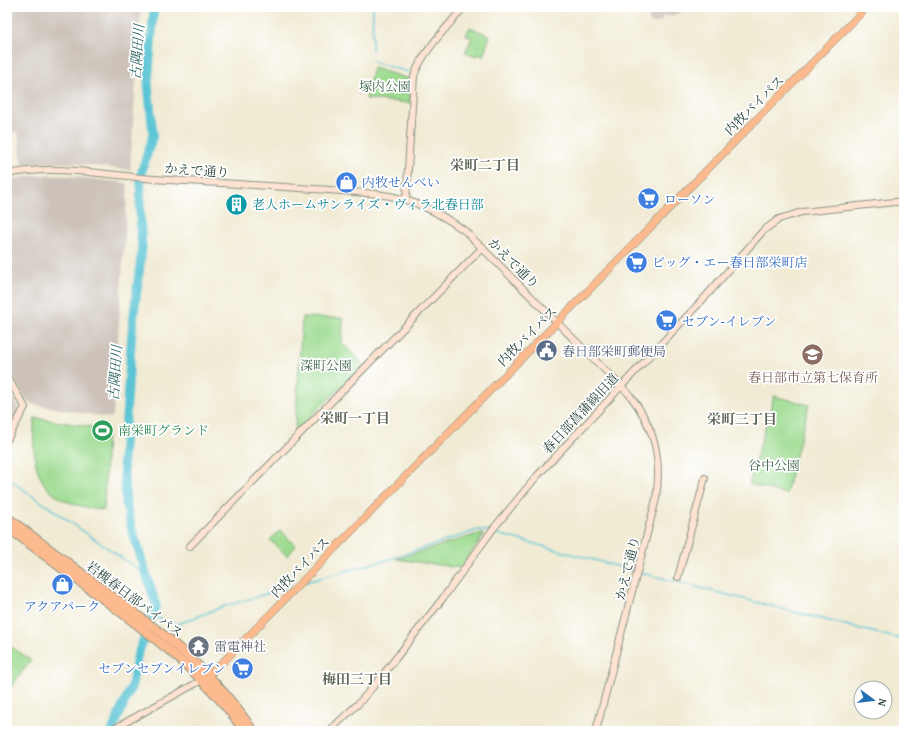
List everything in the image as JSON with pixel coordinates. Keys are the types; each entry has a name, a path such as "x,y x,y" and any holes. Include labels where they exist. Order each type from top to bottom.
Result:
{"highway":[{"name":"岩槻春日部バイパス","path":"7,517 161,638 236,706 253,731"},
{"name":"岩槻春日部バイパス","path":"7,527 143,624"},
{"name":"岩槻春日部バイパス","path":"205,678 244,731"}],"main road":[{"name":"内牧バイパス","path":"205,678 226,660 867,7"}],"street":[{"path":"406,200 414,76 421,61 464,7"},
{"name":"かえで通り","path":"7,174 25,170 57,169 157,179 356,192 390,196 433,210 448,218 483,248 621,386 636,403 650,429 658,456 658,485 656,499 596,731"},
{"name":"春日部菖蒲線旧道","path":"329,731 358,704 378,681 447,592 493,529 537,476 707,295 754,240 769,225 786,216 802,212 904,201"},
{"path":"189,547 483,248"},
{"path":"7,377 26,407 7,440"},
{"path":"678,577 705,478"},
{"path":"110,731 205,678"}],"shaded area":[{"path":"7,7 141,7 130,170 69,163 22,164 18,131 7,134"},
{"path":"647,7 684,7 684,11 671,16 662,17 662,22 650,24"},
{"path":"37,175 68,176 128,184 113,416 110,418 32,404 25,398 7,368 7,180"},
{"path":"7,386 18,405 18,413 7,432"}],"green space":[{"path":"470,27 490,36 483,56 477,54 476,56 465,52 472,38 466,35"},
{"name":"塚内公園","path":"373,68 410,79 410,103 366,99"},
{"name":"深町公園","path":"302,317 343,318 342,343 364,365 295,431"},
{"name":"谷中公園","path":"774,396 809,405 786,494 749,484"},
{"path":"35,418 107,429 104,510 83,507 63,500 51,492 45,485 40,476 35,457"},
{"path":"280,530 296,546 287,556 270,540"},
{"path":"481,533 484,535 460,568 396,559"},
{"path":"8,645 31,660 7,693 7,646"}],"waterway":[{"name":"古隅田川","path":"112,731 132,685 137,657 156,605 131,526 126,504 123,459 132,331 142,248 140,216 141,174 153,135 148,83 154,7"},
{"path":"372,50 373,7"},
{"path":"372,60 376,63 409,72"},
{"path":"7,478 145,574"},
{"path":"306,582 390,559 478,530 488,531"},
{"path":"494,533 635,571"},
{"path":"638,572 904,640"},
{"path":"153,617 178,624 222,607 293,586"}],"place":[{"name":"内牧せんべい","path":"347,182"},
{"name":"ローソン","path":"648,199"},
{"name":"老人ホームサンライズ・ヴィラ北春日部","path":"237,204"},
{"name":"ビッグ・エー春日部栄町店","path":"636,262"},
{"name":"セブン-イレブン","path":"667,321"},
{"name":"春日部栄町郵便局","path":"546,351"},
{"name":"春日部市立第七保育所","path":"813,355"},
{"name":"南栄町グランド","path":"103,430"},
{"name":"アクアパーク","path":"62,584"},
{"name":"雷電神社","path":"199,646"},
{"name":"セブンセブンイレブン","path":"242,668"}],"district":[{"name":"栄町二丁目","path":"485,165"},
{"name":"栄町一丁目","path":"355,418"},
{"name":"栄町三丁目","path":"742,419"},
{"name":"梅田三丁目","path":"357,679"}]}
